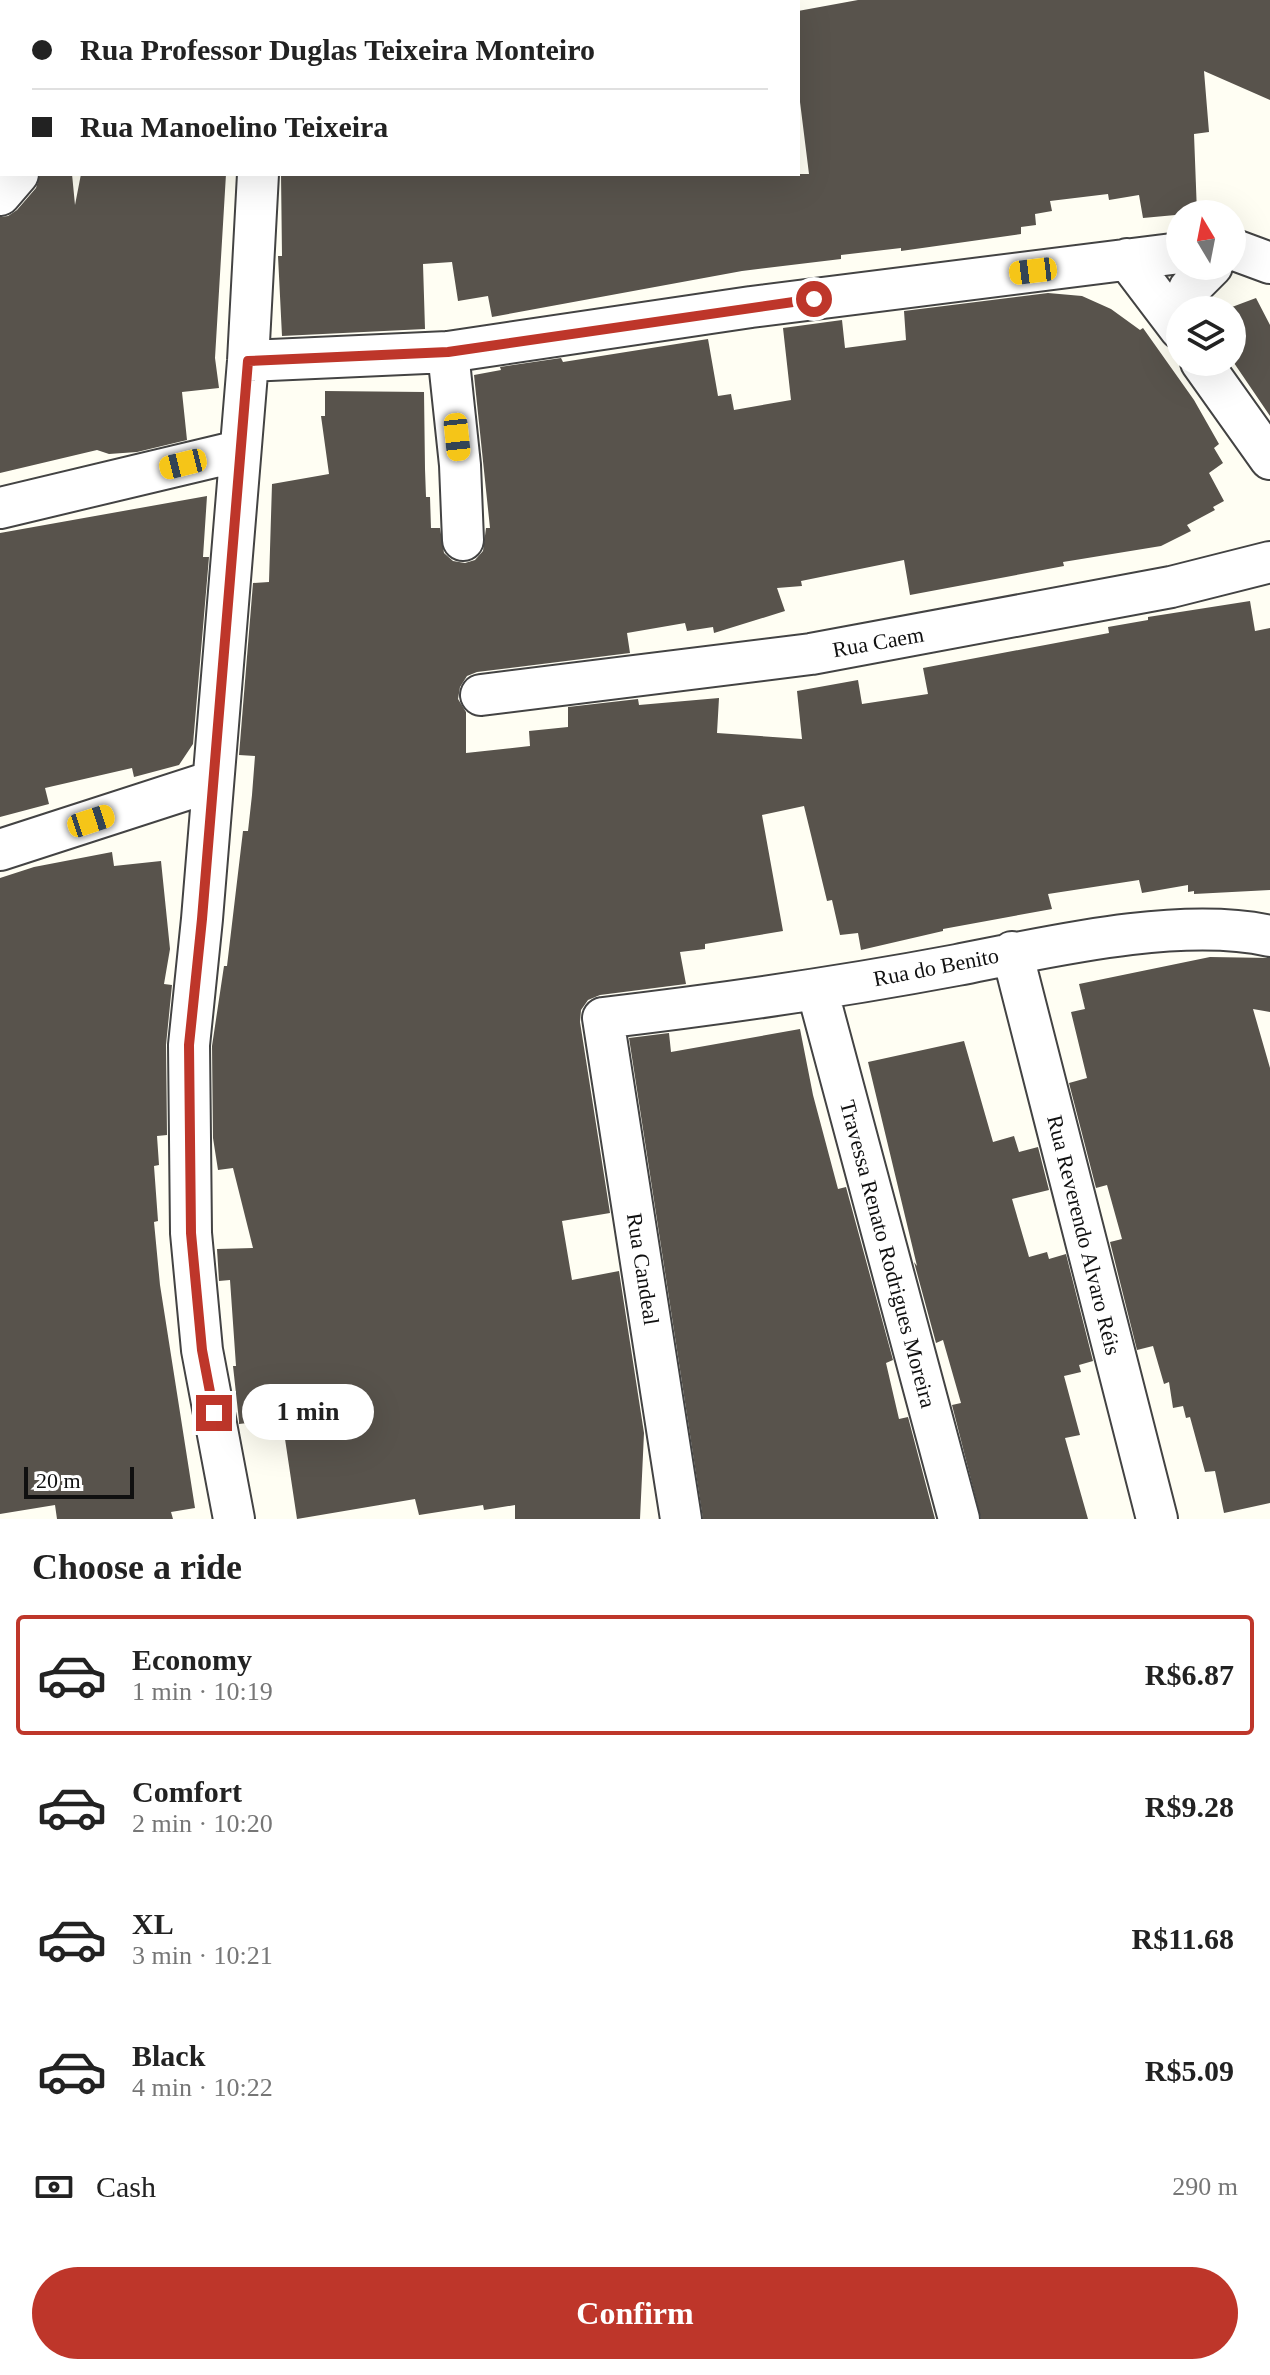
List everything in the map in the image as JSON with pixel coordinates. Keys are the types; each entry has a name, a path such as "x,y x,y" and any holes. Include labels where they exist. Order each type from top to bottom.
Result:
{"street":[{"path":"0,195 16,176"},
{"path":"234,1519 202,1350 191,1233 189,1045 248,361 258,176"},
{"path":"248,361 448,352 751,307 1166,255"},
{"path":"1246,257 1270,263"},
{"path":"1127,259 1166,303"},
{"path":"1187,296 1198,280"},
{"path":"448,352 460,465 463,540"},
{"path":"1211,376 1270,459"},
{"path":"0,508 239,451"},
{"name":"Rua Caem","path":"481,695 811,654 1142,593 1270,562"},
{"path":"0,850 213,781"},
{"name":"Rua do Benito","path":"603,1018 817,989 1012,952 1165,932 1221,930 1270,936"},
{"name":"Rua Reverendo Alvaro Réis","path":"1012,952 1157,1519"},
{"name":"Travessa Renato Rodrigues Moreira","path":"817,989 959,1519"},
{"name":"Rua Candeal","path":"603,1018 681,1519"}],"building":[{"path":"858,0 1270,0 1270,100 1204,71 1209,132 1194,134 1197,200 1166,200 1166,216 1143,218 1139,195 1109,200 1108,194 1050,201 1052,211 1035,214 1036,225 1021,227 1021,234 901,251 901,248 841,255 841,259 742,271 492,317 488,296 458,301 452,262 423,264 425,329 282,336 278,256 282,256 281,176 800,176 809,174 800,102 800,11"},
{"path":"39,176 72,176 75,205 81,176 226,176 215,358 219,388 182,392 187,440 137,452 109,454 97,450 0,473 0,217 17,210 36,188"},
{"path":"1048,293 1082,296 1111,309 1140,330 1143,328 1166,360 1166,376 1177,376 1219,444 1214,448 1223,463 1209,473 1224,501 1213,507 1215,510 1187,525 1191,531 1161,546 1063,562 1064,566 910,595 904,560 801,581 802,586 777,588 785,611 714,633 713,627 687,631 685,623 627,633 630,653 477,672 467,676 460,687 458,699 466,712 466,753 530,746 529,731 568,727 568,707 638,699 639,705 719,698 717,733 802,739 797,691 858,680 862,704 928,694 923,668 1109,633 1108,627 1148,620 1148,617 1250,601 1255,631 1270,628 1270,890 1194,894 1194,891 1188,892 1188,885 1142,893 1139,880 1048,894 1052,909 943,929 861,950 858,933 840,935 832,900 827,901 804,806 762,815 783,931 705,944 705,949 680,952 686,984 600,995 588,1000 581,1010 580,1022 610,1213 562,1221 572,1280 619,1271 644,1433 640,1519 515,1519 515,1505 484,1510 483,1505 419,1515 415,1499 297,1519 282,1419 239,1424 230,1280 219,1281 217,1249 253,1248 233,1168 218,1170 213,1138 212,1046 224,966 227,966 243,831 248,831 255,756 239,755 253,583 269,582 272,484 329,474 321,416 325,416 325,391 424,392 426,497 430,497 431,528 440,528 444,553 453,561 465,563 475,560 483,551 486,528 490,528 474,375 501,370 500,367 561,358 563,362 708,339 718,396 731,394 734,410 791,400 783,328 842,320 845,348 906,340 904,311"},
{"path":"1256,298 1270,325 1270,416 1243,376 1246,376 1246,302"},
{"path":"207,496 203,557 209,557 193,744 179,765 134,777 132,768 45,788 49,804 0,817 0,533"},
{"path":"112,852 114,866 161,861 170,949 164,984 172,985 166,1045 167,1135 157,1136 159,1165 154,1166 158,1221 154,1222 160,1285 195,1508 171,1512 173,1519 57,1519 55,1505 0,1514 0,878 34,867"},
{"path":"1210,957 1270,958 1270,1012 1253,1009 1270,1068 1270,1503 1224,1513 1215,1471 1205,1472 1190,1417 1186,1418 1183,1406 1173,1408 1169,1382 1164,1384 1153,1346 1137,1350 1110,1242 1122,1239 1107,1185 1096,1188 1069,1083 1087,1078 1071,1012 1085,1009 1079,984"},
{"path":"800,1029 813,1095 838,1189 846,1187 893,1360 886,1363 899,1419 908,1417 935,1519 703,1519 629,1038 669,1033 671,1052"},
{"path":"964,1041 993,1142 1014,1136 1019,1152 1038,1147 1049,1190 1012,1199 1029,1257 1047,1252 1049,1259 1066,1254 1093,1361 1079,1365 1081,1372 1064,1376 1080,1435 1065,1438 1088,1519 981,1519 952,1405 961,1403 943,1340 936,1343 914,1262 917,1266 868,1062"}],"route":[{"path":"214,1413 202,1350 191,1233 189,1045 248,361 448,352 814,299"}]}
